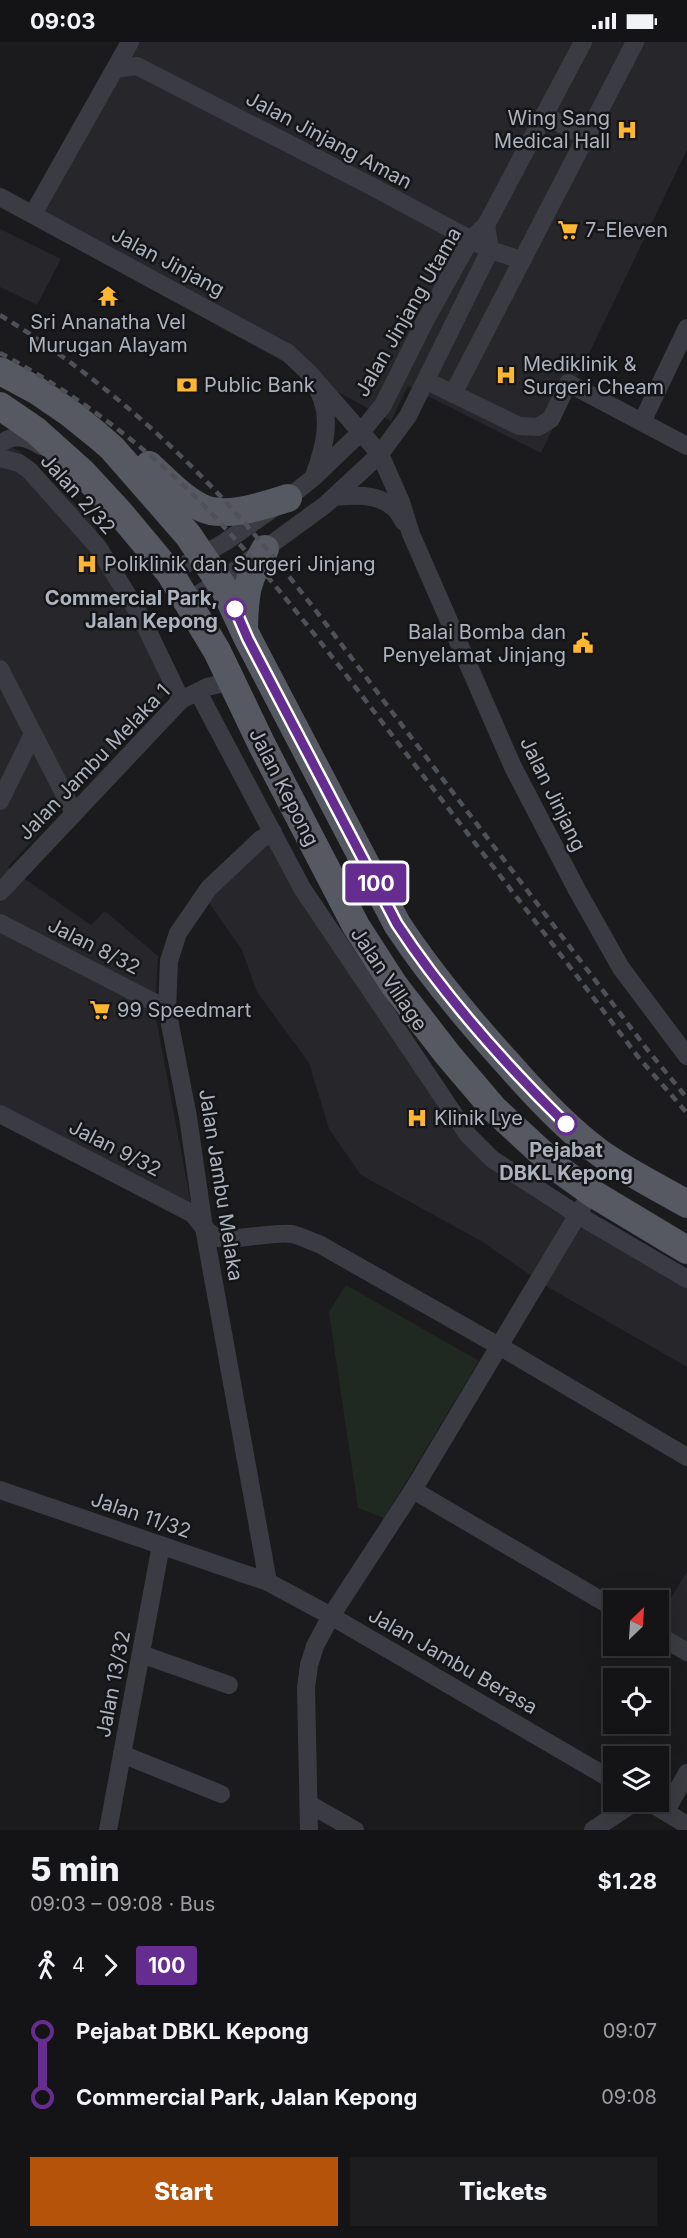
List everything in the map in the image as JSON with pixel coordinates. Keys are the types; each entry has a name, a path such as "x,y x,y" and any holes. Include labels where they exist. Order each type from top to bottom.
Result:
{"main road":[{"name":"Jalan Kepong","path":"0,371 36,390 71,414 112,448 173,516 203,555 219,580 397,924 441,986 529,1088 573,1131 601,1153 687,1204"},
{"name":"Jalan Kepong","path":"0,406 35,430 83,473 170,573 217,651 261,745 356,926 394,985 448,1055 495,1109 560,1170 585,1204 687,1250"},
{"path":"112,448 147,464 202,508 222,511 245,510 288,498"},
{"path":"244,628 246,588 250,574 265,549"}],"street":[{"path":"33,214 130,42"},
{"name":"Jalan Jinjang Utama","path":"170,573 203,555 288,498 313,478 362,431 382,405 425,321 471,240 486,225 583,42"},
{"path":"453,394 635,42"},
{"name":"Jalan Jinjang Aman","path":"115,69 136,66 373,187 490,250 522,260"},
{"path":"544,115 586,137"},
{"name":"Jalan Jinjang","path":"0,197 288,353 362,431 380,454 401,502 411,534 513,767 577,890 621,968 687,1056"},
{"name":"Jalan Jinjang Utama","path":"188,601 265,549 334,497 380,454 408,417 490,250 486,225"},
{"path":"642,422 687,328"},
{"name":"Jalan Jinjang","path":"309,373 321,394 327,412 321,458 313,478"},
{"path":"427,381 519,426 538,427 551,419 567,383 687,446"},
{"path":"0,444 20,436 83,473"},
{"name":"Jalan 2/32","path":"0,458 10,459 29,470 98,547 141,616 181,700"},
{"name":"Jalan Jinjang","path":"334,497 372,496 394,507 411,534"},
{"path":"0,669 74,813"},
{"name":"Jalan Jambu Melaka 1","path":"0,892 181,700 207,687 232,681"},
{"name":"Jalan Village","path":"198,692 302,888 462,1128 492,1159 585,1204"},
{"path":"0,801 33,734"},
{"name":"Jalan Jambu Melaka","path":"268,1582 204,1228 188,1117 167,1009 169,961 178,933 209,888 261,839 273,832"},
{"name":"Jalan 8/32","path":"0,923 167,1009"},
{"name":"Jalan 9/32","path":"0,1114 192,1214 217,1239 261,1234 292,1234 319,1245 499,1346 687,1457"},
{"path":"309,1830 306,1688 309,1665 315,1646 331,1616 413,1490 585,1204"},
{"name":"Jalan Kepong","path":"585,1204 687,1279"},
{"name":"Jalan 11/32","path":"0,1490 268,1582"},
{"path":"413,1490 603,1602"},
{"name":"Jalan 13/32","path":"108,1830 161,1545"},
{"name":"Jalan Jambu Berasa","path":"268,1582 331,1616 603,1775"},
{"path":"669,1641 687,1652"},
{"path":"141,1654 229,1685"},
{"path":"122,1754 221,1794"},
{"path":"669,1805 687,1773"},
{"path":"309,1804 355,1830"},
{"path":"593,1830 620,1812"},
{"path":"669,1812 687,1825"}],"shaded area":[{"path":"134,42 687,42 687,150 541,453 408,386 391,421 31,223"},
{"path":"0,229 61,259 37,305 0,287"},
{"path":"0,442 19,451 91,519 170,689 8,867 91,925 105,911 158,956 155,1013 191,1204 0,1105"},
{"path":"271,840 457,1133 687,1287 687,1367 546,1286 481,1241 361,1175 329,1129 309,1063 257,992 242,950 207,900"},
{"path":"346,1285 479,1361 384,1518 358,1508 329,1312"},
{"path":"687,1571 687,1645 669,1634 669,1602"}],"railway":[{"path":"0,315 61,355 118,400 173,448 249,528 322,618 646,1048 687,1098"},
{"path":"0,353 58,387 140,447 190,492 240,544 290,603 639,1058 687,1113"}],"bus line":[{"name":"100","path":"235,609 248,639 397,924 418,956 479,1032 529,1088 566,1124"}],"place":[{"name":"Wing Sang Medical Hall","path":"627,130"},
{"name":"7-Eleven","path":"568,230"},
{"name":"Sri Ananatha Vel Murugan Alayam","path":"108,296"},
{"name":"Mediklinik & Surgeri Cheam","path":"506,375"},
{"name":"Public Bank","path":"187,385"},
{"name":"Poliklinik dan Surgeri Jinjang","path":"87,564"},
{"name":"Commercial Park, Jalan Kepong","path":"235,609"},
{"name":"Balai Bomba dan Penyelamat Jinjang","path":"583,643"},
{"name":"99 Speedmart","path":"100,1010"},
{"name":"Klinik Lye","path":"417,1118"},
{"name":"Pejabat DBKL Kepong","path":"566,1124"}]}
